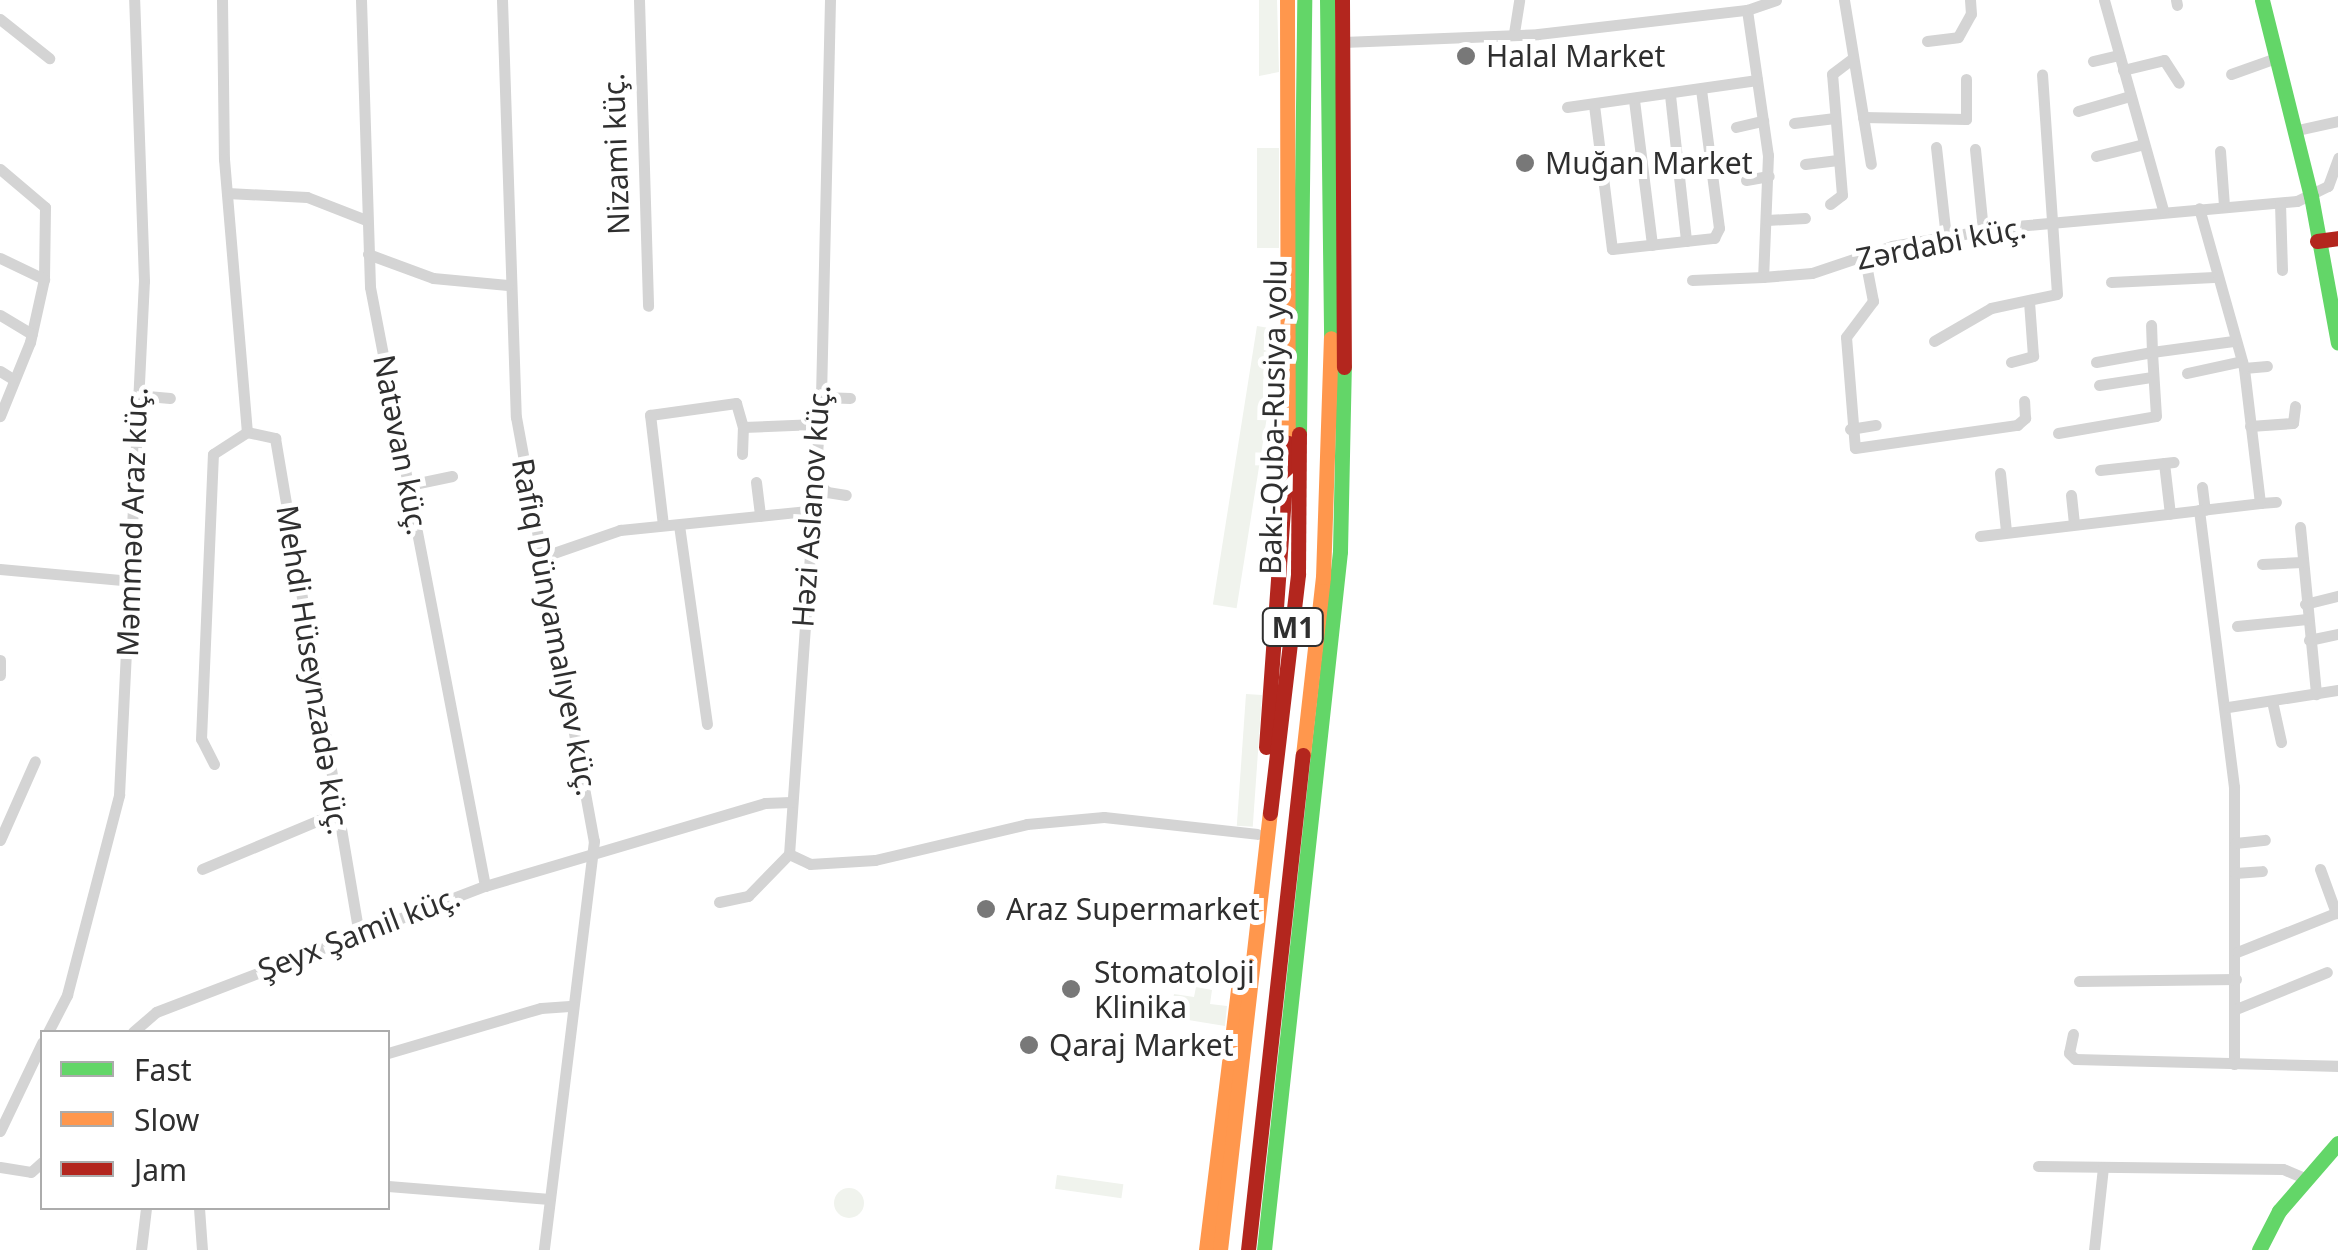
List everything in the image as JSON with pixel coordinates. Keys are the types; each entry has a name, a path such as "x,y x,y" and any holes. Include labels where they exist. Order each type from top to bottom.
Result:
{"main road":[{"path":"1206,1250 1257,834 1288,443 1288,0"},
{"name":"Bakı-Quba-Rusiya yolu","path":"1220,1250 1298,574 1304,0"},
{"name":"Bakı-Quba-Rusiya yolu","path":"1248,1250 1323,576 1331,386 1327,0"},
{"path":"1264,1250 1340,551 1342,0"},
{"path":"2262,0 2311,196 2338,343"},
{"path":"2317,241 2338,238"},
{"path":"2259,1250 2307,1179 2338,1143"}],"street":[{"name":"Məmməd Araz küç.","path":"49,1030 67,995 119,794 133,581 136,395 144,249 134,0"},
{"path":"214,764 201,740 213,454 247,432 227,193 222,0"},
{"name":"Natəvan küç.","path":"361,0 368,254 485,886"},
{"name":"Rafiq Dünyamalıyev küç.","path":"502,0 508,285 516,416 595,850 544,1250"},
{"name":"Nizami küç.","path":"640,0 648,306"},
{"name":"Həzi Aslanov küç.","path":"789,854 808,511 821,397 830,0"},
{"path":"1514,33 1519,0"},
{"path":"1343,42 1514,33 1746,10 1776,0"},
{"path":"1844,0 1872,164"},
{"path":"1927,42 1958,37 1971,14 1970,0"},
{"path":"2104,0 2162,210"},
{"path":"1746,10 1769,176 1763,277"},
{"path":"0,18 49,58"},
{"path":"2093,61 2119,55"},
{"path":"2231,74 2276,58"},
{"path":"1830,204 1842,194 1833,71 1852,59"},
{"path":"2123,70 2164,60 2179,83"},
{"path":"1934,340 1991,308 2057,294 2042,75"},
{"path":"1863,118 1966,118 1966,79"},
{"path":"1568,107 1757,80"},
{"path":"1594,105 1609,245 1652,246 1720,234 1701,90"},
{"path":"1670,95 1686,241"},
{"path":"2078,111 2130,96"},
{"path":"1634,100 1652,246"},
{"path":"1794,123 1835,118"},
{"path":"1736,127 1763,121"},
{"path":"2294,131 2338,121"},
{"path":"2096,156 2144,144"},
{"path":"1936,147 1946,236"},
{"path":"1975,149 1983,230"},
{"path":"2220,151 2224,206"},
{"path":"2311,196 2331,182 2338,158"},
{"path":"1805,164 1838,160"},
{"path":"0,169 42,200 44,279 32,334 0,416"},
{"path":"1746,180 1769,176"},
{"path":"227,193 307,197 366,220"},
{"name":"Zərdabi küç.","path":"1692,280 1812,273 1864,254 1983,230 2162,210 2280,203 2311,196"},
{"path":"2280,203 2282,270"},
{"path":"2199,208 2214,278 2243,365 2260,503"},
{"path":"1766,220 1805,218"},
{"path":"368,254 434,278 508,285"},
{"path":"1864,254 1873,301 1846,336 1851,444 1860,450 2002,429 2023,422 2024,400"},
{"path":"0,258 44,279"},
{"path":"2111,282 2214,278"},
{"path":"2011,362 2033,356 2029,302"},
{"path":"0,315 32,334"},
{"path":"2058,433 2156,416 2151,326"},
{"path":"2096,362 2233,340"},
{"path":"2187,373 2243,365 2266,366"},
{"path":"0,372 13,379"},
{"path":"2100,385 2152,377"},
{"path":"136,395 170,398"},
{"path":"821,397 850,398"},
{"path":"663,526 650,415 736,403 743,427 742,454"},
{"path":"2250,426 2294,423 2295,406"},
{"path":"743,427 817,424"},
{"path":"1850,429 1876,425"},
{"name":"Mehdi Hüseynzadə küç.","path":"247,432 275,438 358,931"},
{"path":"2100,470 2169,463 2170,514"},
{"path":"2000,474 2006,531"},
{"path":"410,485 452,476"},
{"path":"811,476 827,492 846,495"},
{"path":"756,482 760,516"},
{"path":"2202,487 2228,707 2236,874 2234,1064"},
{"path":"2071,495 2074,524"},
{"path":"1980,536 2276,502"},
{"path":"542,557 609,533 808,511"},
{"path":"679,524 707,724"},
{"path":"2300,527 2316,694"},
{"path":"2262,564 2302,562"},
{"path":"0,569 133,581"},
{"path":"2305,604 2338,596"},
{"path":"2237,626 2306,619"},
{"path":"2309,640 2338,634"},
{"path":"0,660 0,675"},
{"path":"2228,707 2338,690"},
{"path":"2272,701 2281,742"},
{"path":"0,840 35,762"},
{"name":"Şeyx Şamil küç.","path":"135,1030 156,1012 358,931 485,886 595,850 791,802"},
{"path":"202,869 336,813"},
{"path":"718,902 748,896 789,854 821,864 941,848 1027,824 1104,817 1257,834"},
{"path":"2235,843 2266,840"},
{"path":"2237,952 2337,913 2320,868"},
{"path":"2236,874 2262,871"},
{"path":"2236,1009 2328,972"},
{"path":"2078,982 2236,979"},
{"path":"390,1053 541,1008 573,1006"},
{"path":"2073,1034 2069,1053 2074,1059 2338,1066"},
{"path":"0,1131 4,1108 40,1046"},
{"path":"0,1167 22,1174 40,1163"},
{"path":"2038,1166 2284,1169 2307,1179"},
{"path":"2094,1250 2104,1167"},
{"path":"390,1186 549,1200"},
{"path":"141,1250 146,1210"},
{"path":"199,1210 202,1250"}],"shaded area":[{"path":"1259,0 1277,0 1279,72 1259,76"},
{"path":"1257,148 1279,148 1279,248 1257,248"},
{"path":"1257,326 1281,330 1237,608 1213,605"},
{"path":"1246,694 1262,695 1253,827 1237,826"},
{"path":"1196,987 1212,990 1210,1004 1227,1006 1225,1026 1170,1017 1174,994 1194,997"},
{"path":"1057,1175 1123,1184 1121,1198 1055,1189"},
{"path":"849,1188 860,1192 864,1203 860,1214 849,1218 838,1214 834,1203 838,1192"}],"traffic: fast":[{"path":"1299,434 1304,0"},
{"path":"1327,0 1331,338"},
{"path":"2262,0 2311,196 2338,343"},
{"path":"1264,1250 1340,551 1344,367"},
{"path":"2259,1250 2279,1211 2338,1143"}],"traffic: slow":[{"path":"1287,0 1288,443"},
{"path":"1303,755 1323,577 1331,338"},
{"path":"1220,1250 1270,813"},
{"path":"1206,1250 1238,990"}],"traffic: jam":[{"path":"1342,0 1344,367"},
{"path":"2317,241 2338,238"},
{"path":"1270,813 1298,574 1299,434"},
{"path":"1266,747 1288,443"},
{"path":"1248,1250 1303,755"}],"place":[{"name":"Halal Market","path":"1466,56"},
{"name":"Muğan Market","path":"1525,163"},
{"name":"Araz Supermarket","path":"986,909"},
{"name":"Stomatoloji Klinika","path":"1071,989"},
{"name":"Qaraj Market","path":"1029,1045"}]}
